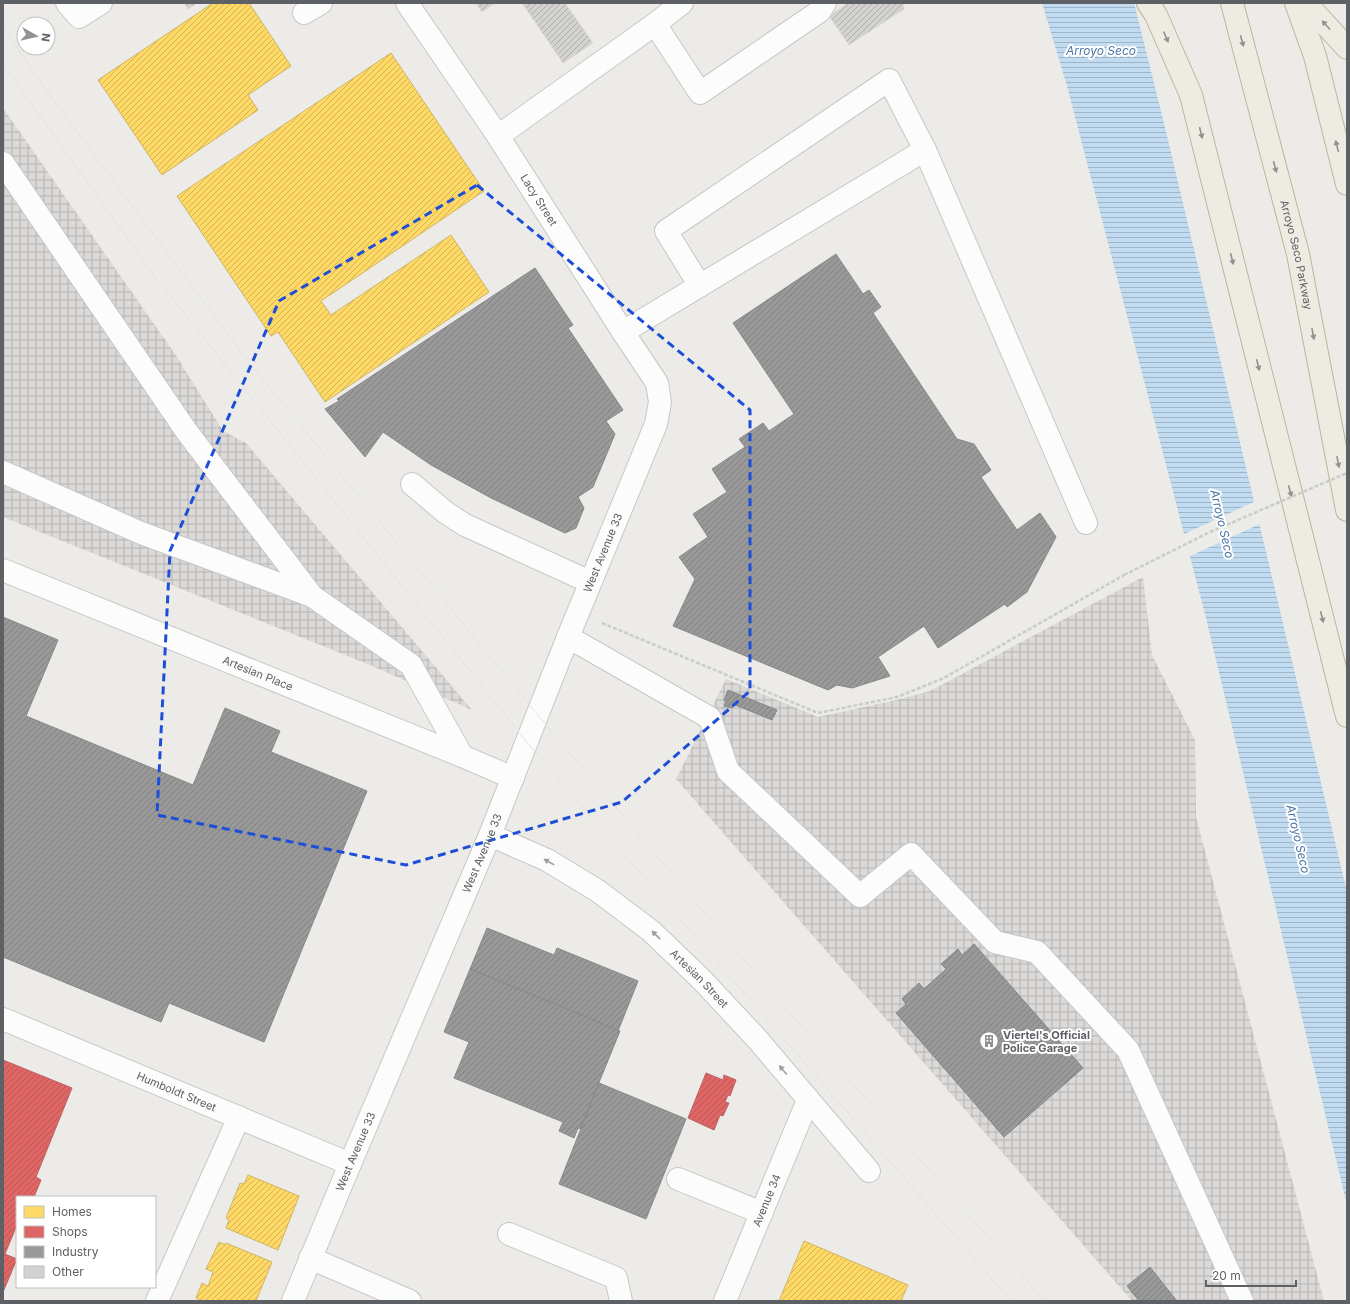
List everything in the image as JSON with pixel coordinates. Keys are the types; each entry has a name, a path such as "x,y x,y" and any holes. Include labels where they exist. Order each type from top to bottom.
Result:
{"highway":[{"path":"1148,3 1156,15 1191,96 1347,716"},
{"name":"Arroyo Seco Parkway","path":"1232,3 1298,254 1347,510"},
{"path":"1296,3 1315,56 1347,184"},
{"path":"1304,3 1314,11 1347,48"}],"street":[{"path":"67,3 79,17 101,3"},
{"name":"Lacy Street","path":"407,3 498,136 657,383 660,402"},
{"path":"498,136 655,24 682,3"},
{"path":"655,24 700,93 820,10 824,3"},
{"path":"700,286 666,231 889,80 925,150 1086,523"},
{"path":"623,332 925,150"},
{"path":"3,164 187,432 312,596"},
{"name":"West Avenue 33","path":"293,1301 490,835 590,582 656,424 660,402"},
{"path":"3,472 141,533 312,596 411,665 462,756"},
{"path":"412,484 446,512 465,525 590,582"},
{"name":"Artesian Place","path":"3,570 462,756 512,778"},
{"path":"568,637 710,718 728,771 860,896 911,854 995,942 1037,952 1128,1050 1242,1301"},
{"name":"Artesian Street","path":"490,835 547,860 598,891 652,930 702,980 758,1040 869,1171"},
{"name":"Humboldt Street","path":"3,1019 350,1164"},
{"name":"Avenue 34","path":"725,1301 808,1100"},
{"path":"157,1301 239,1117"},
{"path":"678,1179 762,1213"},
{"path":"509,1234 616,1278 621,1301"},
{"path":"310,1258 410,1301"}],"path":[{"path":"578,613 818,713 897,697 944,678 1124,575 1210,532 1347,473"}],"highlighted area":[{"path":"477,185 750,410 750,691 622,802 406,865 157,815 170,551 279,301"}],"shaded area":[{"path":"3,108 175,354 223,431 246,443 472,710 370,665 3,517"},
{"path":"1143,577 1152,655 1195,740 1196,817 1324,1301 1132,1301 676,779 726,679 818,717 896,700 930,691"}],"water":[{"name":"Arroyo Seco","path":"1042,3 1134,3 1347,892 1347,1205 1205,614 1067,86"}],"pier":[{"path":"1256,501 1262,523 1188,557 1182,535"}],"building: Homes":[{"path":"213,3 249,3 291,66 248,95 258,110 162,175 98,80"},
{"path":"391,53 484,191 321,301 331,315 451,235 489,292 325,402 278,332 271,336 177,196"},
{"path":"248,1175 299,1196 278,1250 226,1228 229,1220 226,1218 240,1183 244,1184"},
{"path":"804,1241 908,1285 901,1301 779,1301"},
{"path":"219,1242 225,1245 226,1243 272,1262 256,1301 202,1301 196,1298 202,1283 208,1286 213,1272 206,1269"}],"building: Shops":[{"path":"3,1060 72,1088 36,1177 41,1180 34,1196 16,1196 16,1227 5,1254 16,1259 16,1261 3,1292"},
{"path":"706,1073 723,1080 724,1075 736,1080 730,1096 728,1095 725,1102 729,1103 723,1116 720,1115 714,1130 688,1118"}],"building: Industry":[{"path":"836,254 863,294 869,290 881,307 873,313 957,439 974,444 991,470 981,477 1017,530 1040,513 1056,537 1027,592 1007,607 1005,604 938,648 924,626 878,657 890,676 852,688 837,685 828,690 673,626 695,579 679,557 708,537 693,514 727,492 712,469 745,447 739,439 763,423 769,431 794,414 733,323"},
{"path":"535,268 573,325 568,328 623,410 606,421 615,434 593,487 578,497 584,508 576,528 565,533 491,498 431,465 383,432 365,457 325,409 339,401 337,399"},
{"path":"3,617 58,640 26,716 193,785 225,708 280,731 271,752 367,791 264,1042 169,1003 161,1022 3,957"},
{"path":"728,690 777,710 772,720 733,704 732,708 724,706 726,701 724,700"},
{"path":"487,928 554,955 557,948 638,981 618,1031 470,969"},
{"name":"Viertel's Official Police Garage","path":"974,944 1083,1068 1004,1137 896,1013 906,1004 902,999 919,983 924,989 946,969 941,964 958,949 962,955"},
{"path":"470,969 620,1031 580,1129 578,1128 574,1138 559,1131 563,1122 454,1078 469,1042 444,1032"},
{"path":"599,1083 686,1119 646,1219 559,1184"},
{"path":"1150,1267 1177,1301 1139,1301 1127,1286"}],"building: Other":[{"path":"184,3 197,3 188,9"},
{"path":"476,3 495,3 482,12"},
{"path":"522,3 565,3 593,43 563,63"},
{"path":"848,3 903,3 904,9 849,45 829,16"}],"tram line":[{"path":"3,27 54,101 248,361 537,714 767,987 1045,1301"},
{"path":"3,64 155,277 526,741 1011,1301"}],"place":[{"name":"Viertel's Official Police Garage","path":"989,1041"}]}
